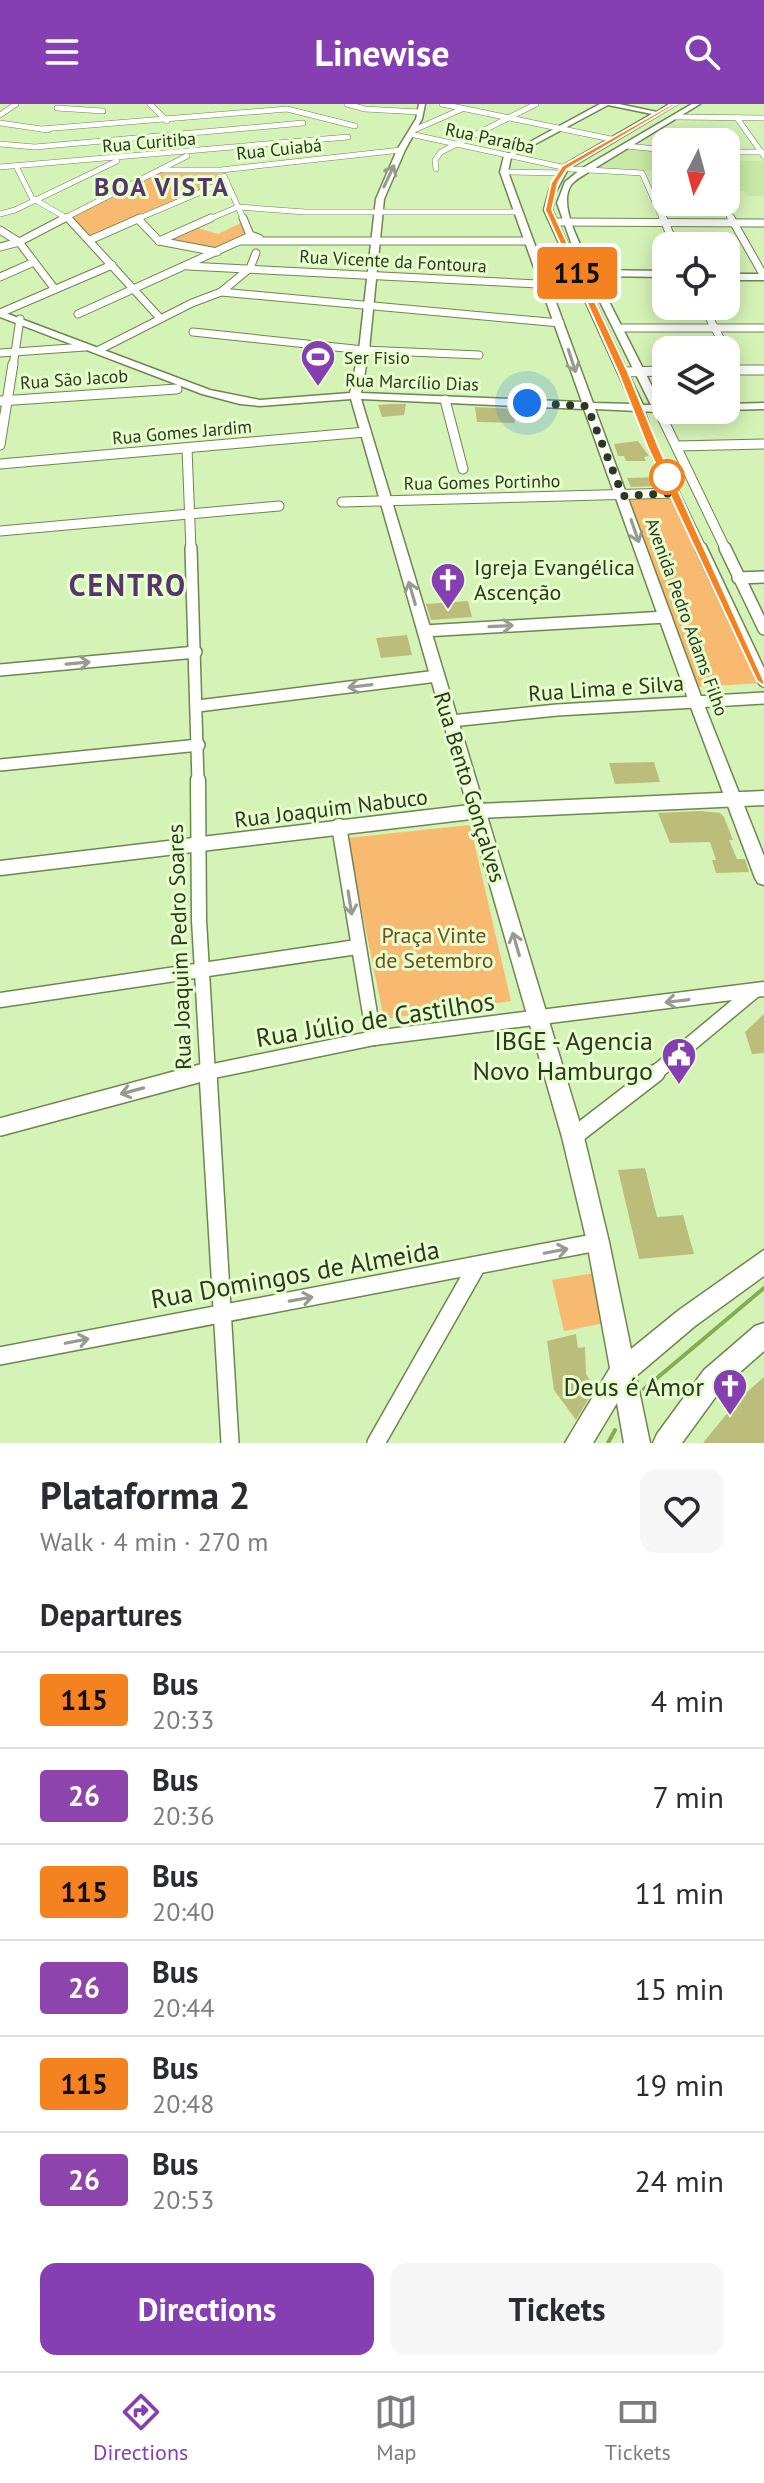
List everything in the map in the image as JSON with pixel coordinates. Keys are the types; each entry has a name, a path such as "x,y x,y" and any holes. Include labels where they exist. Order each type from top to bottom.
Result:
{"main road":[{"path":"504,172 508,156 608,104 676,117"},
{"path":"652,392 592,275 561,222 548,210 563,170 674,104"},
{"path":"639,408 583,287 561,222 563,194 568,184 584,171 697,104"},
{"name":"Rua Bento Gonçalves","path":"420,108 412,132 384,186 378,212 364,350 355,396 573,1137 598,1242 637,1443"},
{"path":"586,154 604,146 627,146"},
{"name":"Avenida Pedro Adams Filho","path":"504,172 696,702 764,878"},
{"path":"592,275 652,275"},
{"path":"740,276 764,275"},
{"name":"Rua Marcílio Dias","path":"0,313 160,374 177,386 260,403 355,396 652,409"},
{"name":"Rua Marcílio Dias","path":"67,338 99,350"},
{"path":"740,407 764,406"},
{"path":"578,1443 622,1372 687,1318 764,1262"},
{"path":"666,1443 713,1379 764,1335"}],"street":[{"path":"0,115 16,104"},
{"path":"93,119 113,104"},
{"path":"150,104 163,120 238,129"},
{"path":"347,104 420,108"},
{"path":"442,104 611,139"},
{"path":"412,132 472,104"},
{"path":"436,169 437,156 455,144 536,104"},
{"path":"58,106 103,111"},
{"path":"332,166 367,106"},
{"path":"284,107 303,123"},
{"path":"42,129 284,107 355,126"},
{"path":"676,117 764,118"},
{"path":"737,118 763,154"},
{"path":"0,123 69,134"},
{"path":"0,144 29,147 303,123"},
{"path":"289,143 303,123"},
{"path":"0,247 19,242 238,129"},
{"name":"Rua Paraíba","path":"412,132 563,170"},
{"path":"83,136 111,140"},
{"name":"Rua Curitiba","path":"0,167 348,137"},
{"path":"62,163 111,140"},
{"path":"627,146 652,149"},
{"name":"Rua Cuiabá","path":"160,170 221,170 401,150"},
{"path":"740,153 763,154"},
{"path":"0,214 35,201 124,158"},
{"path":"16,166 35,201 67,217 160,318"},
{"path":"221,170 250,235 268,241"},
{"path":"504,172 563,170 642,173 669,232"},
{"path":"90,240 227,181"},
{"path":"159,241 238,207 305,212 518,212"},
{"path":"730,216 764,275"},
{"path":"138,219 159,241 217,252"},
{"path":"561,222 764,223"},
{"path":"0,230 19,242 54,288"},
{"path":"78,314 250,235"},
{"path":"241,241 528,241"},
{"path":"192,303 221,292 238,279 250,268 256,253"},
{"path":"0,277 34,262"},
{"path":"0,313 112,265"},
{"name":"Rua Vicente da Fontoura","path":"188,266 597,287"},
{"path":"99,350 238,279"},
{"path":"221,292 560,323"},
{"path":"0,445 4,400 17,352 20,319"},
{"path":"710,320 718,336"},
{"path":"618,328 764,328"},
{"path":"193,332 364,350 479,355"},
{"path":"0,353 85,347"},
{"path":"740,370 764,370"},
{"path":"623,372 652,372"},
{"name":"Rua São Jacob","path":"4,400 177,386"},
{"path":"445,400 463,469"},
{"path":"639,408 653,448 764,681"},
{"path":"668,424 764,629"},
{"name":"Rua Gomes Jardim","path":"0,464 366,432"},
{"path":"677,446 764,444"},
{"name":"Rua Joaquim Pedro Soares","path":"187,448 198,706 202,971 230,1443"},
{"name":"Rua Gomes Portinho","path":"342,502 675,493"},
{"path":"0,531 279,506"},
{"path":"738,578 764,577"},
{"path":"424,631 666,617"},
{"path":"0,670 196,652"},
{"path":"198,706 437,676"},
{"name":"Rua Lima e Silva","path":"451,721 557,710 764,698"},
{"path":"0,765 199,745"},
{"name":"Rua Joaquim Nabuco","path":"0,868 479,811 764,798"},
{"path":"339,826 374,1038"},
{"path":"0,1000 357,947"},
{"path":"573,1137 761,987"},
{"name":"Rua Júlio de Castilhos","path":"0,1127 207,1071 374,1038 538,1019 761,987"},
{"name":"Rua Domingos de Almeida","path":"0,1356 598,1242"},
{"path":"380,1442 476,1267"}],"shaded area":[{"path":"629,148 652,150 652,171 593,169"},
{"path":"740,161 764,161 764,196 748,196 740,191"}],"green space":[{"path":"219,170 221,182 91,238 72,217 160,172"},
{"path":"243,222 248,235 216,251 162,241 194,227 218,234"},
{"path":"671,495 761,683 697,687 626,497"},
{"name":"Praça Vinte de Setembro","path":"470,825 511,1001 384,1019 347,838"},
{"path":"594,1273 605,1323 564,1331 552,1280"}],"building":[{"path":"406,404 404,415 382,417 378,405"},
{"path":"475,407 513,409 515,423 477,422"},
{"path":"638,441 649,456 644,457 646,461 626,461 624,456 618,456 614,444"},
{"path":"658,477 663,486 631,487 627,478"},
{"name":"Igreja Evangélica Ascenção","path":"468,601 472,617 431,620 426,604"},
{"path":"407,635 412,655 381,658 376,638"},
{"path":"654,762 660,782 615,784 609,763"},
{"path":"658,813 720,813 724,817 737,859 745,859 749,872 716,873 712,860 716,860 710,842 670,843"},
{"path":"764,1014 764,1053 752,1054 745,1032"},
{"path":"645,1168 657,1217 683,1215 694,1254 639,1259 618,1170"},
{"path":"576,1334 578,1348 585,1347 586,1374 595,1388 576,1420 554,1390 547,1341"},
{"path":"764,1377 764,1443 703,1443 738,1400"}],"waterway":[{"path":"644,1389 764,1288"},
{"path":"608,1443 615,1430"}],"bus line":[{"name":"115","path":"674,104 565,168 555,183 548,210 639,408 653,448 764,681"}],"place":[{"name":"Ser Fisio","path":"318,388"},
{"name":"Igreja Evangélica Ascenção","path":"448,611"},
{"name":"IBGE - Agencia Novo Hamburgo","path":"679,1086"},
{"name":"Deus é Amor","path":"730,1417"}],"district":[{"name":"BOA VISTA","path":"162,186"},
{"name":"CENTRO","path":"128,584"}],"route":[{"path":"527,403 587,406 623,496 675,493 667,477"}]}
